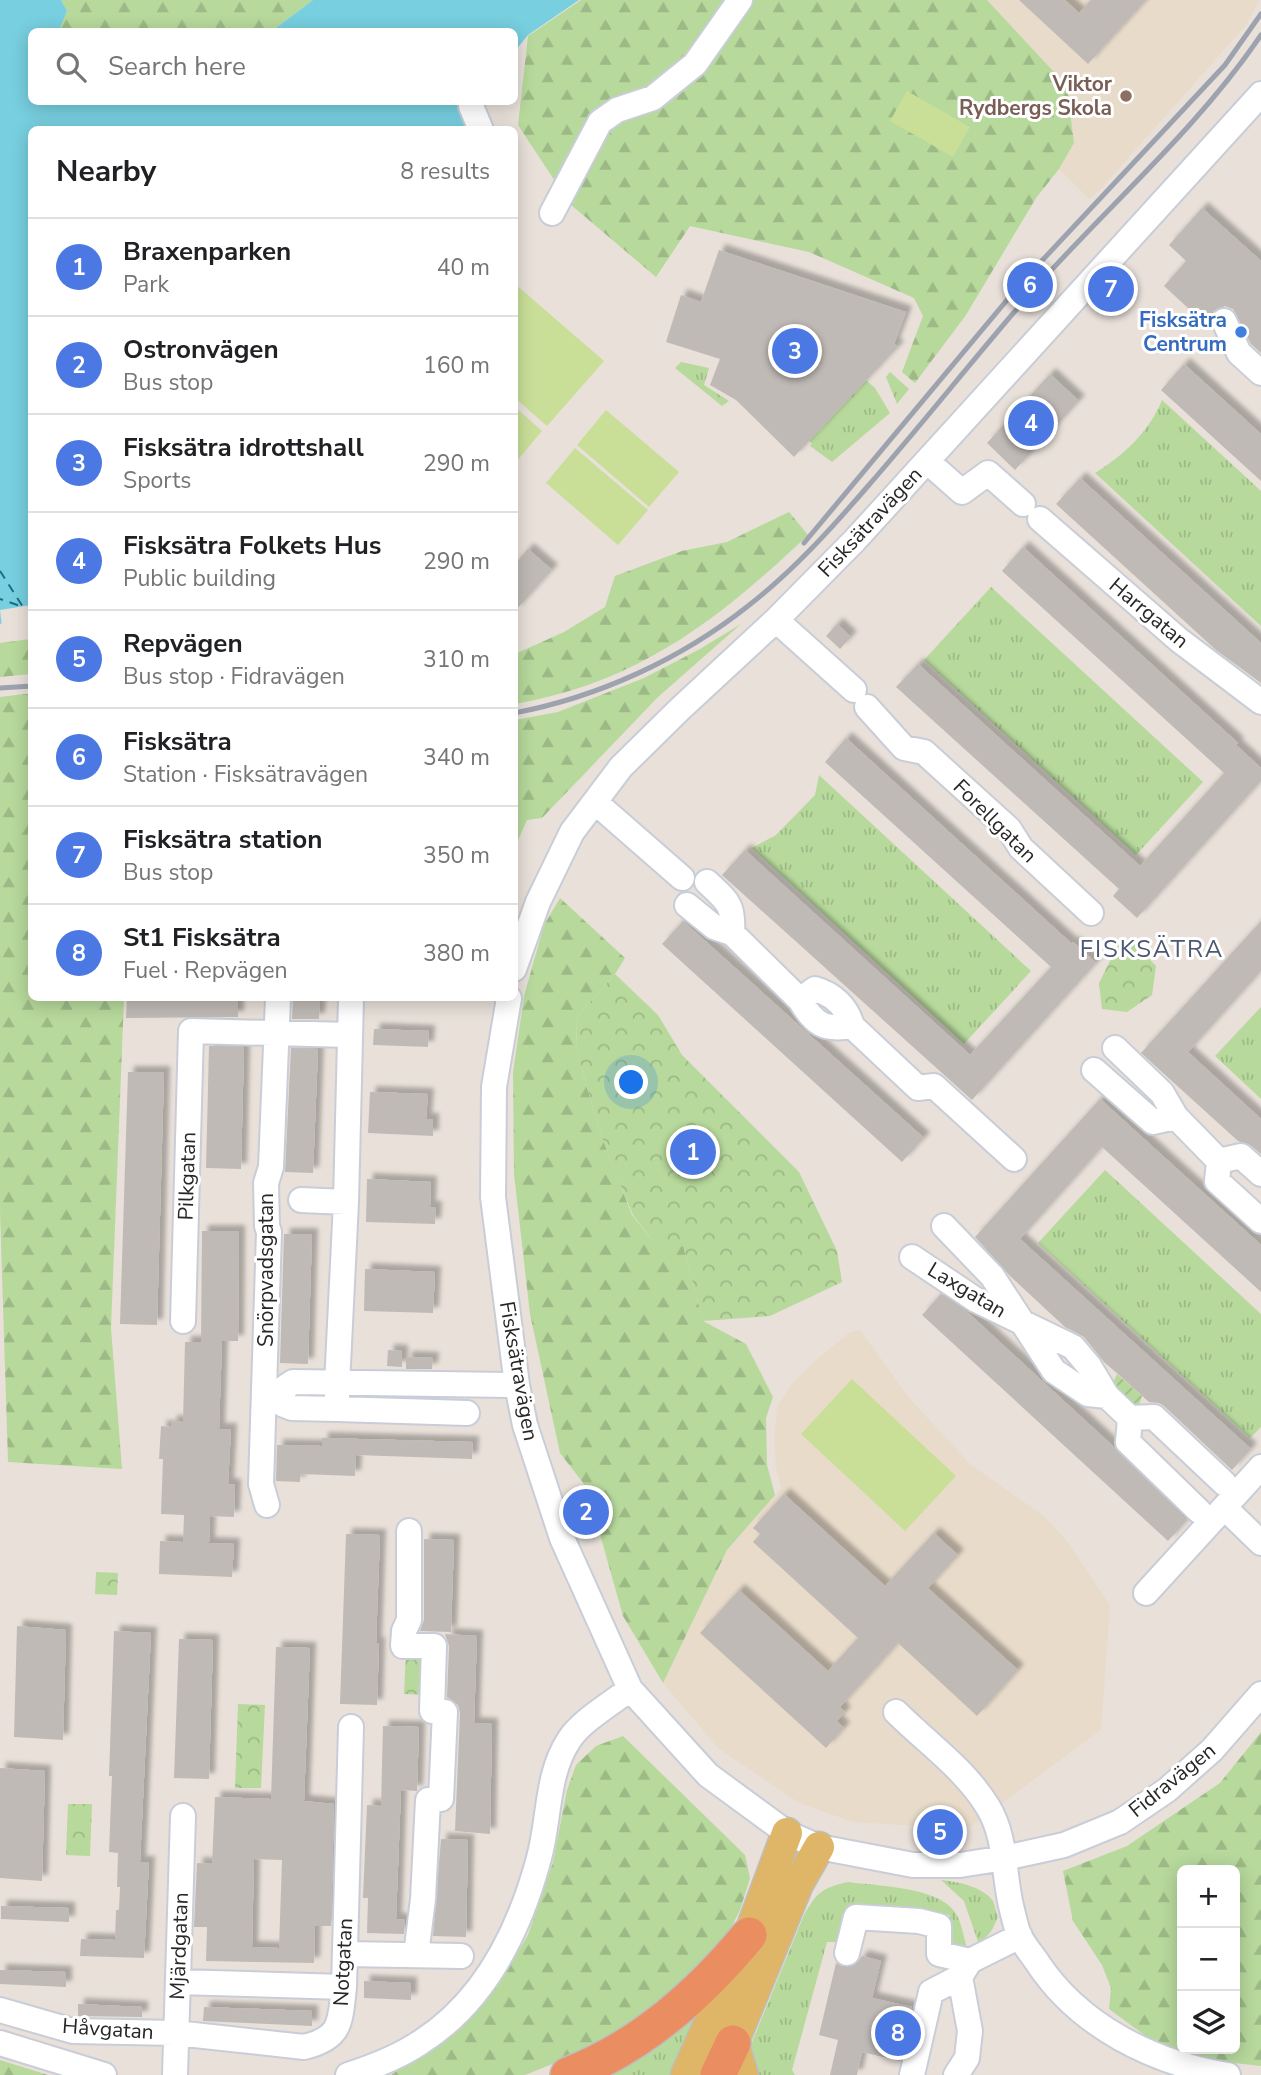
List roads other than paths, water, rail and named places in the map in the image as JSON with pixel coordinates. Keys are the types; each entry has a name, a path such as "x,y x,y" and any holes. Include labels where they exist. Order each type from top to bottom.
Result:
{"highway":[{"path":"568,2075 616,2053 656,2027 722,1968 749,1935"},
{"path":"718,2075 738,2059"}],"main road":[{"path":"686,2075 749,1935 787,1833"},
{"path":"738,2059 798,1884 819,1847"}],"street":[{"path":"552,213 600,122 617,110 653,98 695,64 740,0"},
{"name":"Fisksätravägen","path":"518,958 538,902 572,832 621,767 847,549 1261,94"},
{"path":"471,106 479,126"},
{"path":"1224,321 1239,353 1261,373"},
{"name":"Harrgatan","path":"928,462 962,492 988,472 1179,640 1261,702"},
{"name":"Forellgatan","path":"776,620 861,699 904,748 924,752 1009,829 1021,849 1091,913"},
{"path":"595,802 682,878"},
{"path":"707,882 726,900 733,913 732,933"},
{"path":"687,905 714,927 732,933 800,1000 815,989 830,993 849,1016 852,1026 918,1088 934,1086 1014,1159"},
{"name":"Snörpvadsgatan","path":"267,1505 261,1484 269,1232 266,1183 271,1167 278,1001"},
{"path":"337,1397 346,1202 351,1001"},
{"name":"Fisksätravägen","path":"508,1001 494,1087 493,1197 517,1385 525,1425 562,1538 630,1689 709,1775 787,1833 819,1847"},
{"name":"Pilkgatan","path":"183,1321 191,1031 277,1035"},
{"path":"277,1035 349,1035"},
{"path":"1115,1048 1162,1093 1176,1117 1219,1161"},
{"path":"1094,1070 1153,1122 1176,1117"},
{"path":"1219,1161 1241,1156 1261,1174"},
{"path":"1219,1161 1217,1181 1261,1221"},
{"name":"Snörpvadsgatan","path":"301,1200 346,1202"},
{"name":"Laxgatan","path":"944,1226 992,1276 1054,1371 1088,1394 1107,1396 1130,1418"},
{"name":"Laxgatan","path":"912,1257 976,1300 1023,1322"},
{"path":"337,1397 517,1385"},
{"path":"337,1397 467,1413"},
{"path":"1199,1511 1128,1443 1130,1418 1154,1417 1224,1495 1261,1543"},
{"path":"1146,1593 1224,1495 1261,1467"},
{"path":"409,1531 408,1620 403,1646 434,1646 432,1711 445,1712 441,1799 428,1800 423,1899 416,1955"},
{"path":"348,2075 378,2065 422,2042 457,2012 490,1974 512,1936 539,1857 556,1764 570,1737 630,1689"},
{"name":"Fidravägen","path":"819,1847 912,1865 960,1865 1064,1844 1120,1822 1167,1790 1212,1750 1261,1694"},
{"path":"896,1712 947,1758 989,1809 1005,1858 1007,1892 1020,1936 1058,1990 1081,2012 1101,2026 1152,2055 1195,2070 1228,2075"},
{"name":"Notgatan","path":"176,2033 304,2047 324,2042 340,2022 344,1987 351,1727"},
{"name":"Mjärdgatan","path":"175,2075 183,1816"},
{"path":"847,1953 856,1917 919,1921 939,1926 939,1954 931,1973 931,1992 912,2075"},
{"path":"931,1992 1020,1936"},
{"path":"345,1954 461,1956"},
{"path":"939,1954 965,1969"},
{"path":"956,2075 967,2058 970,2031 965,1969"},
{"path":"178,1982 344,1987"},
{"name":"Håvgatan","path":"0,2010 73,2031 176,2033"},
{"path":"0,2043 104,2075"}],"water":[{"path":"0,0 61,0 67,11 60,28 28,28 28,105 468,105 471,126 28,126 28,617 0,624"},
{"path":"313,0 579,0 528,35 518,47 518,28 276,28"}],"railway":[{"path":"804,543 1022,282 1225,65 1261,14"},
{"path":"518,712 608,686 667,659 722,625 781,579 854,502 1035,288 1182,134 1261,35"},
{"path":"0,688 28,686"}],"place":[{"name":"Viktor Rydbergs Skola","path":"1126,96"},
{"name":"Fisksätra","path":"1030,285"},
{"name":"Fisksätra station","path":"1111,289"},
{"name":"Fisksätra Centrum","path":"1241,332"},
{"name":"Fisksätra idrottshall","path":"795,351"},
{"name":"Fisksätra Folkets Hus","path":"1031,423"},
{"name":"Braxenparken","path":"693,1152"},
{"name":"Ostronvägen","path":"586,1512"},
{"name":"Repvägen","path":"940,1832"},
{"name":"St1 Fisksätra","path":"898,2033"}],"district":[{"name":"FISKSÄTRA","path":"1152,949"}]}
